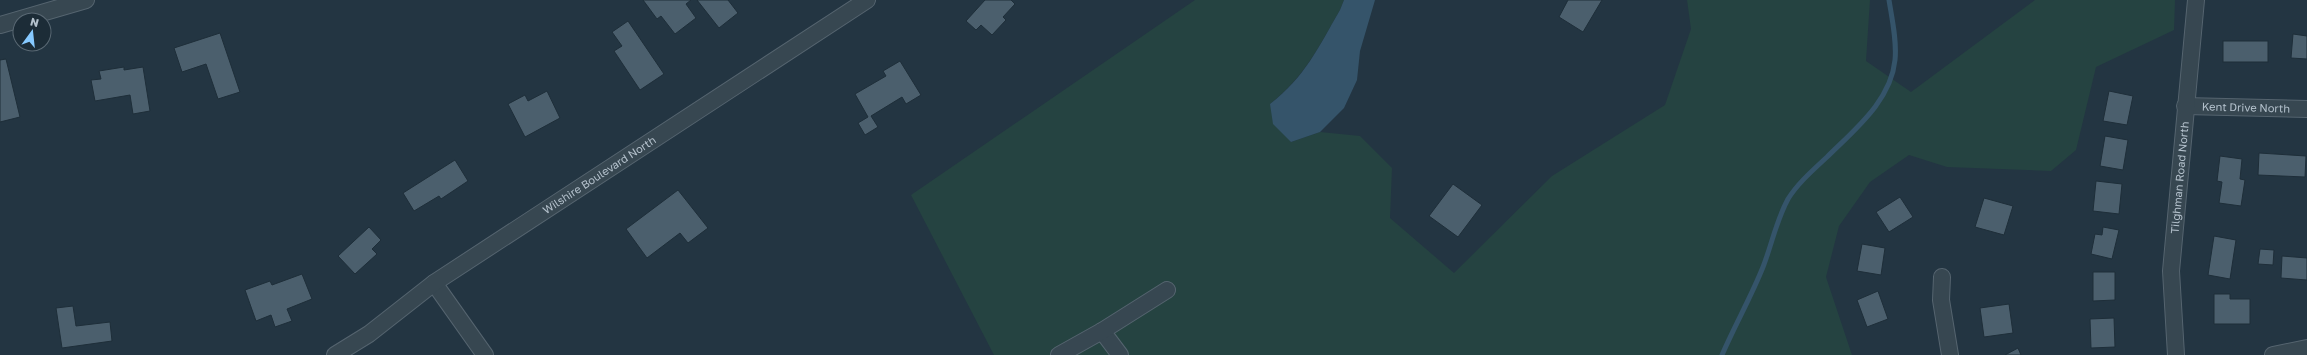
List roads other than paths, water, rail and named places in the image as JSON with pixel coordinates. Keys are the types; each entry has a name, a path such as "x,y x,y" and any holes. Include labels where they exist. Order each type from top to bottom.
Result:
{"street":[{"path":"0,25 86,0"},
{"name":"Wilshire Boulevard North","path":"334,355 369,334 434,283 867,0"},
{"name":"Tilghman Road North","path":"2176,355 2171,271 2185,106 2196,0"},
{"name":"Kent Drive North","path":"2185,106 2307,109"},
{"path":"1942,277 1941,300 1950,355"},
{"path":"434,283 485,355"},
{"path":"1059,355 1102,331 1166,290"},
{"path":"1102,331 1120,355"},
{"path":"2273,355 2307,348"}],"water":[{"path":"1344,0 1375,0 1360,51 1357,80 1344,108 1320,132 1291,142 1273,124 1270,104 1293,83 1310,61 1340,10"}],"waterway":[{"path":"1722,355 1758,278 1780,216 1788,199 1806,177 1870,114 1886,89 1892,75 1895,60 1894,30 1889,0"}]}
